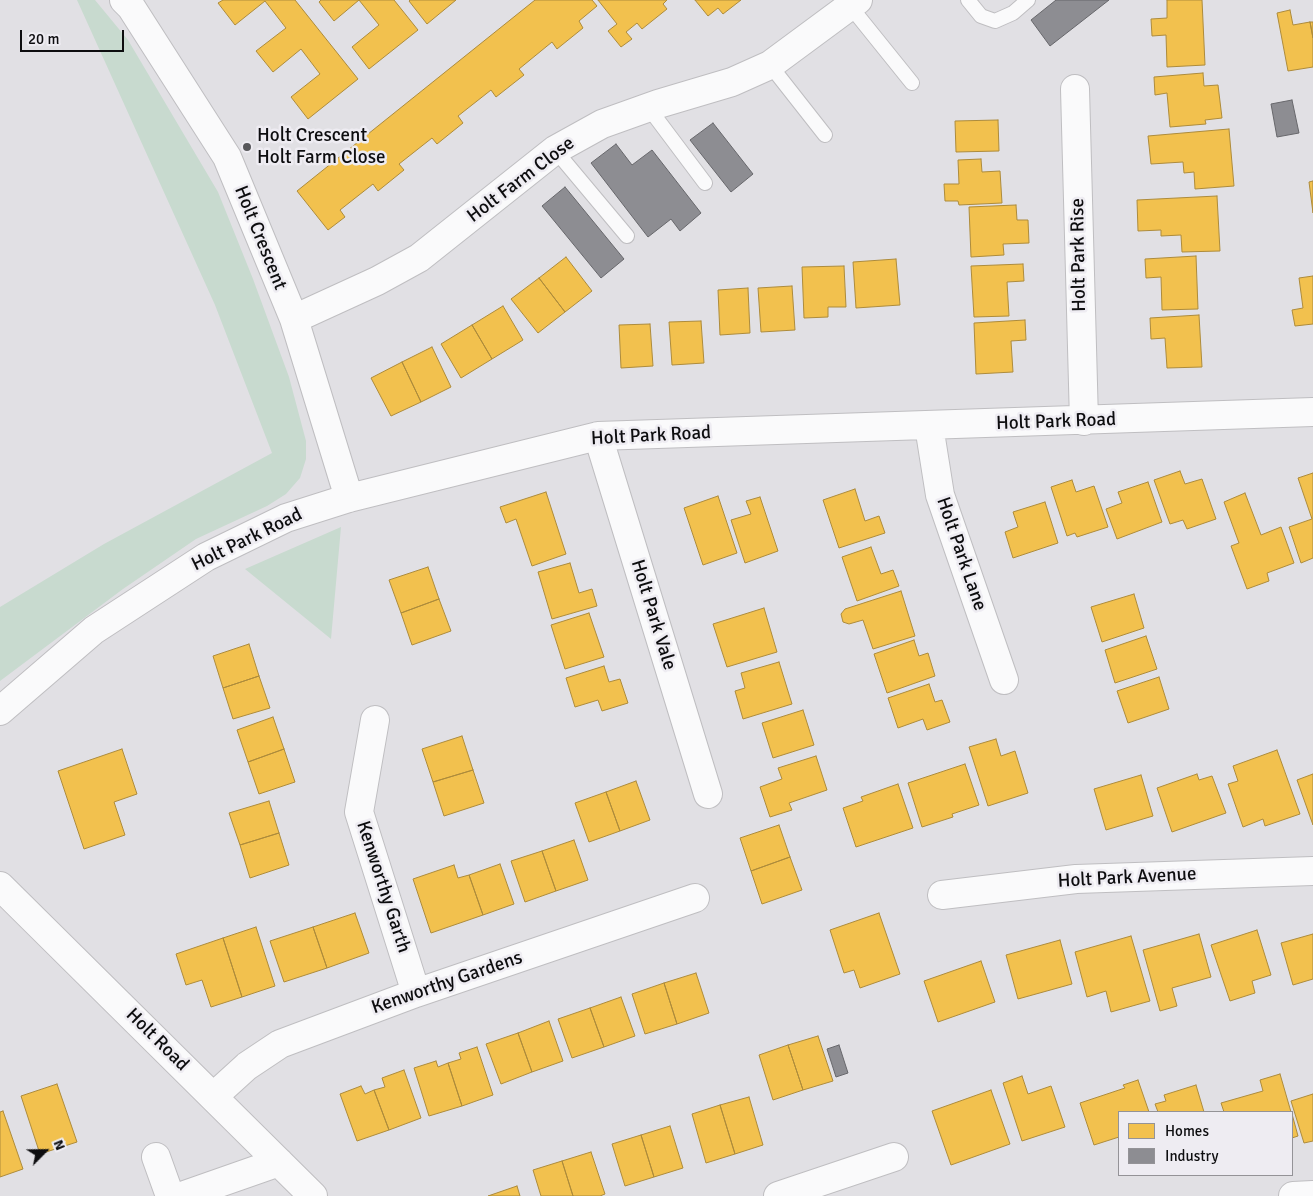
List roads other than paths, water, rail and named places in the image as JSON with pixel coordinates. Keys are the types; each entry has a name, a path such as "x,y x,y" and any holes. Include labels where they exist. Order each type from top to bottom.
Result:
{"street":[{"name":"Holt Crescent","path":"124,0 131,7 227,158 294,319 349,498"},
{"name":"Holt Farm Close","path":"294,319 377,281 419,258 555,150 602,124 732,82 770,65 854,3"},
{"name":"Holt Park Rise","path":"1075,89 1084,421"},
{"name":"Holt Park Road","path":"0,711 94,630 206,556 286,518 349,498 598,436 1313,412"},
{"name":"Holt Park Lane","path":"929,426 940,495 1004,680"},
{"name":"Holt Park Vale","path":"598,436 708,794"},
{"name":"Kenworthy Garth","path":"375,720 359,812 416,993"},
{"name":"Holt Park Avenue","path":"942,895 1076,879 1313,871"},
{"name":"Holt Road","path":"0,886 313,1196"},
{"name":"Kenworthy Gardens","path":"214,1096 247,1066 280,1044 416,993 695,898"},
{"path":"156,1157 170,1196"},
{"path":"778,1196 894,1157"},
{"path":"182,1196 279,1162"},
{"path":"1293,1196 1313,1195"}],"lane":[{"path":"968,0 981,16 995,21 1012,12 1028,0"},
{"path":"854,3 912,83"},
{"path":"770,65 825,134"},
{"path":"648,108 705,183"},
{"path":"555,150 626,236"}],"place":[{"name":"Holt Crescent Holt Farm Close","path":"247,147"}]}
